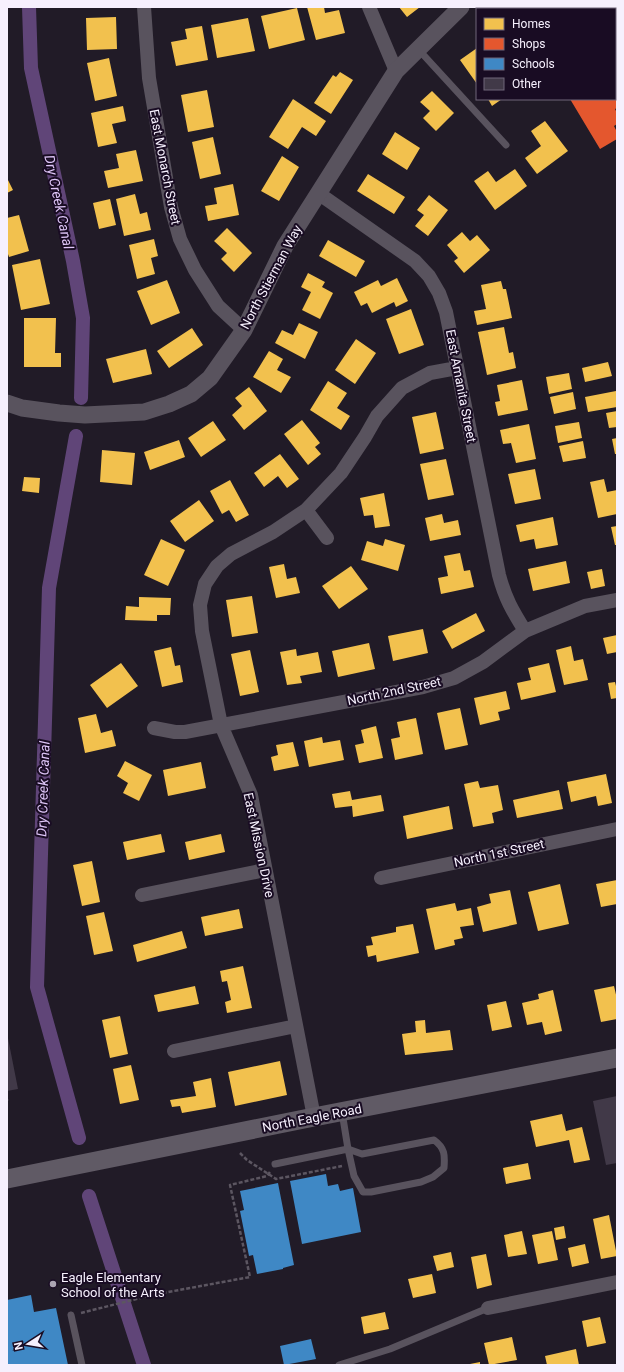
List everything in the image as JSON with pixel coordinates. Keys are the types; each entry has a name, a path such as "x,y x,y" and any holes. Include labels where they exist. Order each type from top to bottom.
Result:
{"main road":[{"name":"North Eagle Road","path":"7,1179 617,1058"}],"street":[{"name":"East Monarch Street","path":"144,7 149,78 171,207 180,239 195,270 218,306 244,330"},
{"path":"369,7 396,71"},
{"name":"North Stierman Way","path":"7,402 22,408 86,415 144,412 169,404 191,394 210,378 244,330 284,246 396,71 461,7"},
{"name":"East Amanita Street","path":"318,193 400,249 415,261 429,276 439,293 446,312 499,575 504,594 512,611 525,630"},
{"name":"East Mission Drive","path":"314,1117 251,795 221,725 202,631 200,605 205,584 217,566 231,554 273,532 306,510 341,473 377,416 402,388 430,373 457,368"},
{"path":"306,510 327,538"},
{"name":"North 2nd Street","path":"154,728 174,732 185,732 423,687 454,678 483,662 525,630 585,606 617,600"},
{"name":"North 1st Street","path":"381,878 617,829"},
{"path":"142,895 265,870"},
{"path":"174,1051 296,1026"},
{"path":"488,1308 617,1282"}],"lane":[{"path":"418,49 506,145"},
{"path":"275,1164 348,1149 362,1154 434,1140 442,1146 445,1157 444,1168 433,1178 421,1182 371,1192 363,1192 354,1176 348,1149 342,1112"},
{"path":"339,1365 390,1349 488,1308"},
{"path":"71,1315 82,1365"}],"path":[{"path":"240,1153 246,1160 276,1179 345,1166"},
{"path":"71,1315 152,1295 250,1277 230,1184 267,1176 275,1164"}],"building: Homes":[{"path":"307,7 324,7 325,13 339,10 345,33 316,40"},
{"path":"399,7 420,7 407,17"},
{"path":"297,8 305,40 269,49 261,16"},
{"path":"116,17 117,49 87,50 86,18"},
{"path":"248,18 255,51 217,58 211,25"},
{"path":"202,26 208,60 176,66 171,42 187,39 185,29"},
{"path":"476,49 476,83 460,60"},
{"path":"109,58 117,96 95,101 87,63"},
{"path":"340,72 353,80 331,114 314,103 333,75 336,77"},
{"path":"207,90 214,127 188,132 181,95"},
{"path":"432,91 454,113 436,131 423,118 430,111 420,102"},
{"path":"293,99 326,121 316,136 302,127 288,149 269,137"},
{"path":"489,100 501,100 492,106"},
{"path":"123,106 126,121 112,124 117,143 98,147 91,113"},
{"path":"545,121 568,151 537,174 525,158 541,146 531,131"},
{"path":"395,132 420,148 407,170 382,154"},
{"path":"213,137 221,174 200,179 192,142"},
{"path":"136,150 143,181 108,188 104,171 119,168 116,154"},
{"path":"282,156 299,167 279,201 261,191"},
{"path":"515,169 527,186 495,210 474,181 488,171 496,182"},
{"path":"368,174 405,197 394,214 357,191"},
{"path":"7,178 13,190 7,193"},
{"path":"233,184 239,215 208,221 205,206 217,204 214,188"},
{"path":"135,194 140,214 147,212 151,230 124,236 116,199"},
{"path":"429,195 448,210 428,236 415,226 424,215 417,210"},
{"path":"110,199 116,225 99,229 93,203"},
{"path":"19,215 29,251 9,257 7,251 7,218"},
{"path":"227,228 252,253 234,272 221,259 227,253 214,241"},
{"path":"462,232 470,241 477,235 490,250 464,273 454,261 458,258 447,245"},
{"path":"154,239 158,256 151,258 155,274 137,279 129,245"},
{"path":"328,240 365,261 356,277 319,256"},
{"path":"40,259 50,304 21,310 12,265"},
{"path":"308,273 325,282 322,287 333,293 320,319 302,310 311,292 301,287"},
{"path":"397,278 408,301 396,307 394,302 372,313 367,303 361,306 354,292 378,280 381,286"},
{"path":"167,280 180,313 151,325 137,291"},
{"path":"501,281 503,289 506,289 512,318 477,325 474,311 486,309 481,285"},
{"path":"411,309 424,345 399,354 386,319"},
{"path":"24,318 56,318 55,353 61,353 61,367 24,367"},
{"path":"299,323 318,332 305,359 275,343 282,330 293,335"},
{"path":"504,327 509,353 513,352 516,368 487,375 478,332"},
{"path":"192,328 203,345 169,368 157,351"},
{"path":"356,339 376,353 355,384 335,370"},
{"path":"146,349 152,374 113,383 106,359"},
{"path":"269,351 283,359 277,370 291,377 281,393 253,377"},
{"path":"608,362 612,376 585,382 582,368"},
{"path":"569,373 572,389 549,394 546,377"},
{"path":"522,380 528,410 498,416 495,402 500,401 497,385"},
{"path":"328,381 347,393 337,408 350,416 341,430 310,410"},
{"path":"249,387 267,411 244,430 232,415 242,406 235,398"},
{"path":"616,391 617,407 588,412 585,397"},
{"path":"573,392 576,409 554,414 550,397"},
{"path":"617,411 617,427 609,428 606,413"},
{"path":"436,412 444,449 420,454 412,417"},
{"path":"302,420 320,443 315,447 321,454 308,465 284,434"},
{"path":"213,421 226,440 201,457 188,438"},
{"path":"579,422 582,438 558,443 555,426"},
{"path":"529,424 536,459 516,463 511,443 503,444 500,430"},
{"path":"617,438 617,454 615,454 612,439"},
{"path":"179,440 185,457 150,470 144,452"},
{"path":"583,441 586,458 563,462 559,446"},
{"path":"102,450 135,453 132,485 100,482"},
{"path":"280,454 299,479 287,488 278,476 264,487 254,473"},
{"path":"446,459 454,495 428,500 420,464"},
{"path":"535,469 541,499 515,504 508,474"},
{"path":"24,477 40,478 39,493 22,491"},
{"path":"604,479 607,492 617,490 617,514 598,518 590,482"},
{"path":"230,480 249,515 236,522 229,510 222,514 210,491"},
{"path":"384,493 390,526 375,528 373,515 364,516 360,498"},
{"path":"199,500 214,521 185,542 170,521"},
{"path":"442,514 444,523 458,520 461,535 430,541 425,518"},
{"path":"553,517 558,545 536,549 534,539 520,542 516,525"},
{"path":"617,526 617,545 615,545 611,527"},
{"path":"161,539 185,550 168,586 144,575"},
{"path":"385,539 405,545 398,571 361,560 367,541 383,546"},
{"path":"460,553 464,571 470,570 474,587 441,594 438,578 448,576 444,556"},
{"path":"566,561 570,583 533,591 528,569"},
{"path":"284,564 287,579 296,577 300,593 276,598 269,567"},
{"path":"351,566 368,589 339,609 322,586"},
{"path":"602,569 605,586 591,589 587,572"},
{"path":"252,596 258,633 232,637 226,600"},
{"path":"139,597 171,598 170,615 157,615 157,621 125,620 126,606 139,607"},
{"path":"476,613 485,631 452,649 442,631"},
{"path":"423,629 428,653 393,661 388,636"},
{"path":"617,635 617,652 607,654 603,638"},
{"path":"369,643 375,669 338,677 332,651"},
{"path":"571,646 574,661 583,659 588,680 564,685 556,650"},
{"path":"171,647 175,666 180,665 183,682 162,687 154,651"},
{"path":"296,649 297,656 318,652 322,672 300,676 302,683 287,685 280,652"},
{"path":"250,650 259,692 240,696 231,654"},
{"path":"121,663 138,686 107,708 90,685"},
{"path":"549,663 556,692 521,700 517,683 531,680 528,668"},
{"path":"615,682 617,686 617,698 611,699 608,683"},
{"path":"506,691 510,709 498,712 500,720 480,725 474,698"},
{"path":"460,708 468,745 445,750 437,713"},
{"path":"96,714 101,733 112,730 116,746 85,753 78,718"},
{"path":"416,718 423,754 395,760 391,739 400,737 397,722"},
{"path":"376,726 383,758 359,763 355,745 364,743 361,730"},
{"path":"322,737 323,743 340,740 344,760 309,767 304,741"},
{"path":"293,742 299,766 274,771 271,757 278,755 276,745"},
{"path":"125,761 152,775 139,801 123,793 128,783 117,776"},
{"path":"201,762 206,788 168,796 163,770"},
{"path":"606,774 612,803 598,806 596,796 571,802 567,782"},
{"path":"478,781 480,788 498,785 503,810 492,813 494,823 473,827 464,784"},
{"path":"559,790 563,809 517,818 513,800"},
{"path":"350,791 352,800 381,795 384,811 353,817 352,806 335,808 332,794"},
{"path":"449,806 453,829 407,839 403,816"},
{"path":"161,834 165,852 127,860 123,842"},
{"path":"221,834 225,852 189,860 185,842"},
{"path":"92,861 100,902 82,906 73,865"},
{"path":"617,880 617,904 601,907 596,884"},
{"path":"560,884 569,924 538,931 528,892"},
{"path":"510,890 517,924 483,932 477,907 491,903 489,894"},
{"path":"455,903 457,911 471,908 474,925 460,927 463,938 454,940 455,945 435,950 426,909"},
{"path":"239,909 243,928 205,936 201,917"},
{"path":"104,912 113,951 94,955 86,916"},
{"path":"413,924 419,953 377,962 376,955 368,957 366,946 373,945 371,937 396,932 396,927"},
{"path":"182,931 187,948 137,962 133,945"},
{"path":"243,966 252,1008 227,1013 225,1002 231,1000 227,981 222,982 220,971"},
{"path":"195,986 199,1004 158,1012 154,995"},
{"path":"614,986 617,999 617,1019 601,1022 594,990"},
{"path":"553,990 562,1031 545,1035 542,1022 527,1025 522,1003 539,999 538,994"},
{"path":"506,1001 512,1027 492,1031 487,1005"},
{"path":"120,1016 128,1054 110,1058 102,1020"},
{"path":"425,1020 426,1033 450,1030 453,1050 405,1055 402,1034 416,1032 415,1021"},
{"path":"280,1061 287,1095 235,1106 228,1072"},
{"path":"131,1065 139,1100 120,1104 113,1069"},
{"path":"211,1078 216,1107 182,1113 180,1106 172,1107 170,1100 196,1096 193,1082"},
{"path":"562,1114 566,1131 582,1127 590,1160 574,1163 569,1140 536,1147 530,1121"},
{"path":"528,1163 531,1179 506,1184 503,1168"},
{"path":"609,1215 617,1256 601,1259 593,1219"},
{"path":"564,1226 566,1238 556,1240 554,1228"},
{"path":"522,1231 527,1254 508,1257 504,1235"},
{"path":"552,1231 558,1260 538,1264 532,1235"},
{"path":"585,1244 589,1263 572,1267 568,1248"},
{"path":"451,1252 454,1267 437,1271 433,1256"},
{"path":"486,1254 492,1285 477,1289 471,1257"},
{"path":"432,1274 436,1293 413,1298 408,1279"},
{"path":"385,1312 389,1329 364,1334 361,1317"},
{"path":"600,1317 606,1343 587,1347 582,1321"},
{"path":"512,1337 517,1360 489,1365 484,1343"},
{"path":"576,1349 579,1365 547,1365 545,1356"},
{"path":"480,1362 480,1365 470,1365 470,1364"}],"building: Shops":[{"path":"574,7 574,8 543,8"},
{"path":"616,90 617,108 615,109 617,113 617,124 614,126 617,132 617,139 600,149 571,100 616,100"}],"building: Schools":[{"path":"326,1174 328,1186 338,1184 340,1191 353,1188 361,1232 302,1244 290,1181"},
{"path":"278,1183 294,1265 283,1269 257,1274 253,1255 249,1256 240,1211 244,1210 240,1191"},
{"path":"31,1295 34,1312 56,1308 68,1365 7,1365 7,1300"},
{"path":"311,1339 316,1359 284,1365 280,1346"}],"building: Other":[{"path":"7,1033 18,1089 7,1091"},
{"path":"617,1096 617,1163 606,1165 593,1101"}],"waterway":[{"name":"Dry Creek Canal","path":"29,7 31,68 73,261 83,318 81,398"},
{"name":"Dry Creek Canal","path":"76,436 49,588 37,987 79,1138"},
{"name":"Dry Creek Canal","path":"89,1196 144,1365"}],"place":[{"name":"Eagle Elementary School of the Arts","path":"53,1284"}]}
